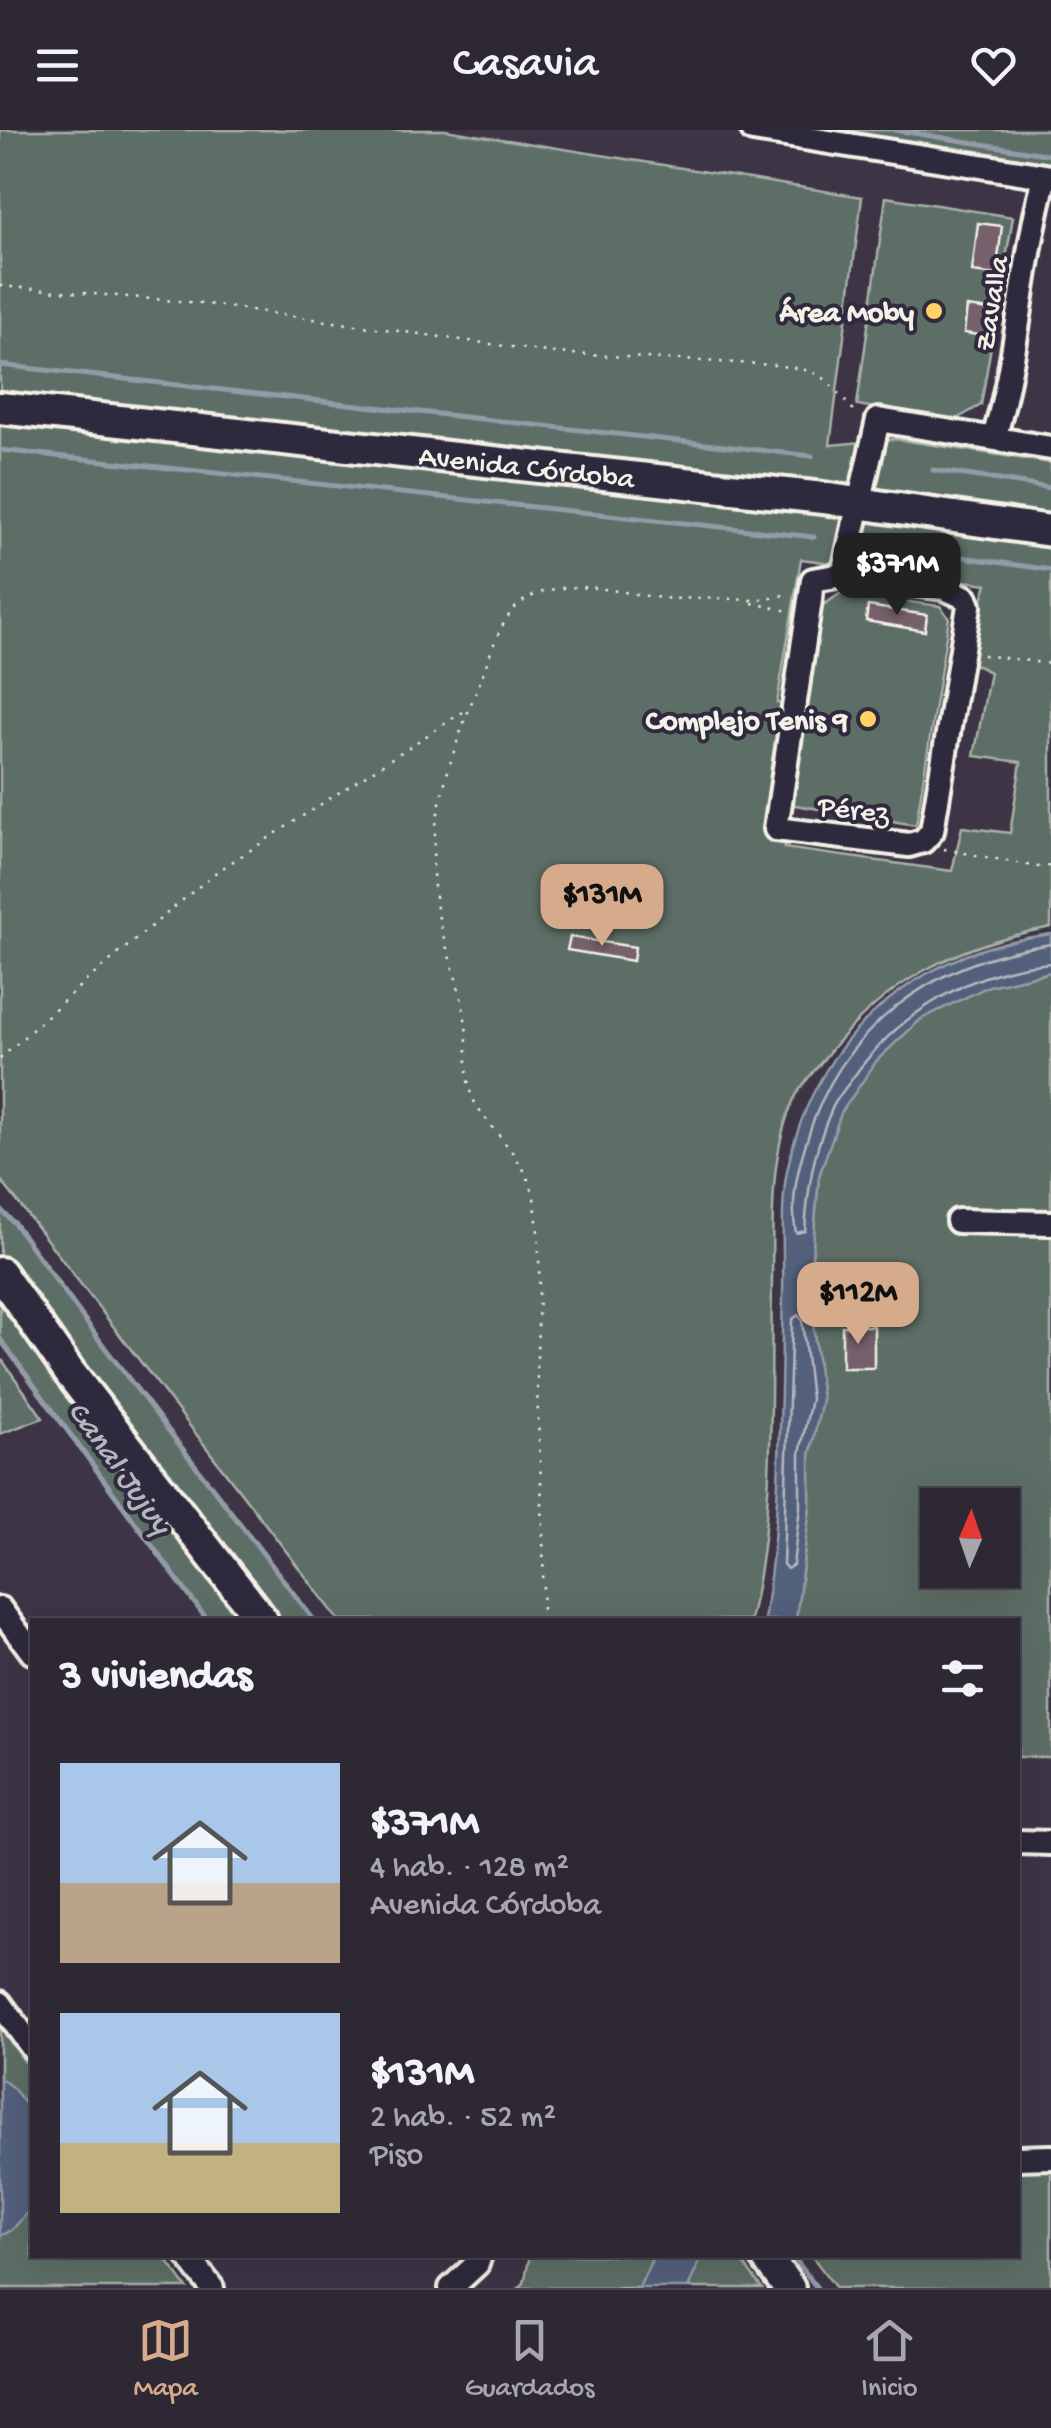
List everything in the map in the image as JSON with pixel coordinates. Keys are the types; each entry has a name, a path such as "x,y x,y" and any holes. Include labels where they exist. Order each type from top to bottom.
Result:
{"main road":[{"name":"Avenida Córdoba","path":"0,408 858,503 1051,532"},
{"path":"5,1286 260,1618"},
{"path":"767,2258 789,2288"}],"street":[{"path":"753,130 1048,177"},
{"name":"Zavalla","path":"994,438 1005,402 1031,228 1048,177"},
{"path":"844,575 878,420 1051,448"},
{"path":"812,589 844,575 945,588 966,598 969,616 964,652"},
{"name":"Pérez","path":"812,589 776,828 909,845 923,841 932,831 964,652"},
{"path":"958,1221 1051,1223"},
{"path":"0,1609 30,1649"},
{"path":"1020,1842 1051,1842"},
{"path":"0,2003 30,2044"},
{"path":"1020,2158 1051,2158"},
{"path":"189,2258 212,2288"},
{"path":"451,2288 479,2258"}],"path":[{"path":"0,286 200,304 554,353 775,365 808,371 828,381 841,400 857,413 878,420"},
{"path":"540,1618 544,1584 536,1372 539,1242 535,1198 519,1160 473,1099 466,1024 436,906 432,855 437,811 469,708 500,631 519,603 552,588 580,586 667,599 746,601 786,611 798,609 812,589"},
{"path":"746,601 812,589"},
{"path":"964,652 1051,664"},
{"path":"0,1059 215,873 469,708"},
{"path":"957,854 1051,866"}],"green space":[{"path":"0,130 445,130 862,197 830,445 895,439 1051,463 1051,927 954,956 899,987 849,1029 794,1099 780,1142 774,1188 768,1495 750,1618 337,1618 0,1179","holes":["801,559 987,584 979,608 971,663 990,672 974,756 1021,762 1010,833 962,827 952,871 784,848 789,804 916,825 949,618 940,606 841,593 822,606 805,707 777,703"]},
{"path":"753,130 1051,130 1051,177"},
{"name":"Área Moby","path":"886,197 1013,217 981,405 953,421 857,405"},
{"path":"1051,972 1051,1757 1020,1757 1020,1618 796,1618 810,1507 810,1455 822,1400 809,1291 819,1176 841,1112 877,1060 921,1019 989,986"},
{"path":"0,1209 312,1618 206,1618 0,1339"},
{"path":"0,1357 43,1418 0,1434"},
{"path":"0,2027 30,2069 30,2258 165,2258 187,2288 0,2288"},
{"path":"1020,2169 1051,2169 1051,2288 836,2288 813,2258 1020,2258"},
{"path":"529,2258 653,2258 639,2288 519,2288 524,2283"},
{"path":"701,2258 739,2258 762,2288 688,2288"}],"water":[{"path":"1051,934 1051,972 989,986 921,1019 877,1060 841,1113 819,1176 809,1291 822,1400 810,1455 810,1507 796,1618 764,1618 779,1457 784,1200 787,1171 801,1122 821,1079 847,1041 879,1008 916,981 957,959 1002,943"},
{"path":"0,2078 30,2109 30,2209 12,2230 0,2236"},
{"path":"653,2258 701,2258 688,2288 639,2288"}],"building":[{"path":"978,223 1002,226 996,275 972,272"},
{"path":"967,307 990,310 986,336 964,333"},
{"path":"868,606 927,615 925,631 866,621"},
{"path":"570,937 635,947 633,961 567,950"},
{"path":"842,1326 874,1326 874,1368 842,1368"}],"waterway":[{"path":"894,130 1051,155"},
{"path":"0,365 812,456"},
{"path":"0,450 814,537"},
{"path":"933,470 1051,488"},
{"path":"887,546 1051,570"},
{"path":"0,1209 312,1618"},
{"name":"Canal Jujuy","path":"0,1339 206,1618"},
{"path":"794,2258 817,2288"}],"place":[{"name":"Área Moby","path":"934,311"},
{"name":"Complejo Tenis 9","path":"868,719"}]}
